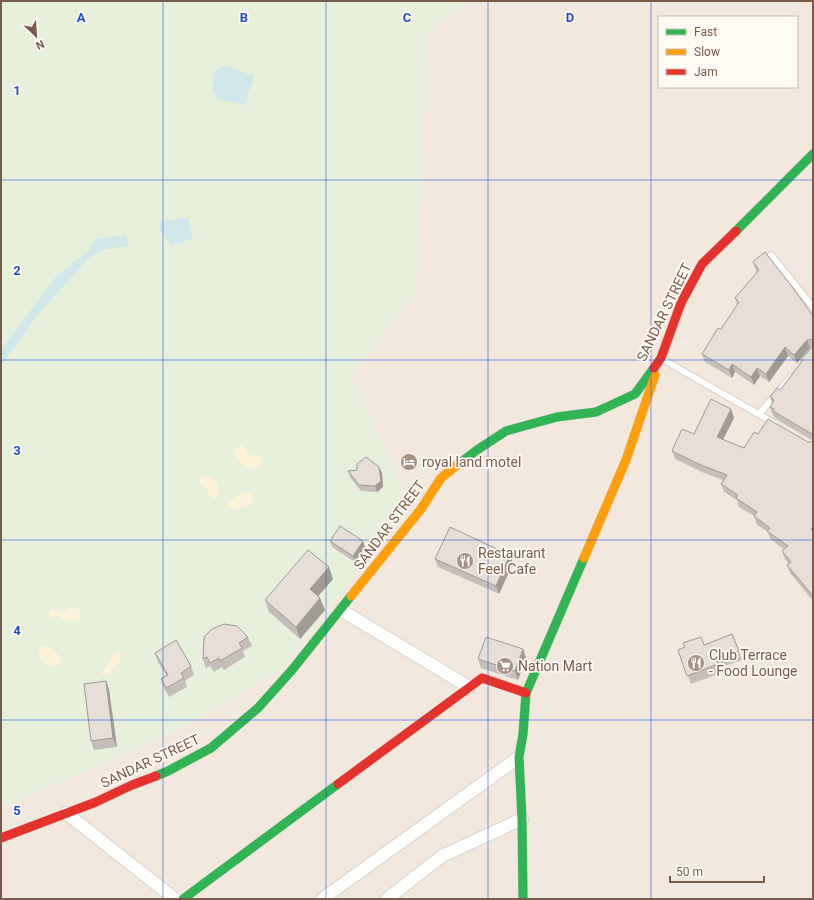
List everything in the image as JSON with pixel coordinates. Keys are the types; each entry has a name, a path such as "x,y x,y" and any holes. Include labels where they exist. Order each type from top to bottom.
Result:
{"street":[{"name":"SANDAR STREET","path":"1,838 96,802 132,785 168,771 211,748 258,708 292,670 421,509 441,478 477,450 506,431 557,417 596,412 635,394 661,358 681,303 702,264 813,154"},
{"path":"523,899 522,819 519,757 523,734 526,694 626,460 661,358"},
{"path":"341,610 469,687"},
{"path":"183,899 482,678 526,694"},
{"path":"322,899 519,757"},
{"path":"66,813 175,899"},
{"path":"387,899 442,856 522,819"}],"lane":[{"path":"771,255 813,307"},
{"path":"661,358 780,426"},
{"path":"760,414 794,374"}],"shaded area":[{"path":"466,1 813,1 813,899 1,899 1,808 182,728 410,503 351,376 416,291 428,32"}],"green space":[{"path":"1,1 466,1 428,32 416,291 351,376 410,503 282,669 182,728 1,808"}],"sand":[{"path":"243,445 246,448 246,452 252,456 259,455 262,457 262,467 257,469 249,468 242,465 236,459 233,453 237,448"},
{"path":"207,475 216,481 220,492 218,496 213,499 209,495 206,488 202,487 199,481 200,478"},
{"path":"249,491 254,502 238,509 228,508 227,505 231,500"},
{"path":"73,607 80,610 81,618 78,620 69,621 57,616 53,618 50,616 49,612 54,609 63,612"},
{"path":"44,646 49,647 61,657 59,664 48,665 44,663 40,657 39,649"},
{"path":"119,651 122,654 119,662 110,674 101,674 115,652"}],"water":[{"path":"226,66 254,76 245,105 218,99 212,90 215,70"},
{"path":"188,218 193,239 171,245 160,231 160,221"},
{"path":"127,235 128,246 101,250 89,258 40,312 1,365 1,350 56,277 88,251 96,239"}],"building":[{"path":"765,252 813,316 813,339 807,340 794,355 785,347 766,374 757,368 751,377 732,364 729,370 702,354 718,328 721,329 739,302 735,298 759,270 753,262"},
{"path":"813,346 813,435 773,411 774,409 770,407 774,400 770,397 777,388 780,390 802,361 801,360"},
{"path":"711,399 731,409 717,437 744,448 754,432 758,434 768,419 808,442 812,442 813,440 813,527 811,529 813,529 813,596 787,565 791,562 782,551 788,546 767,531 770,528 754,516 757,512 736,498 738,495 721,484 727,475 701,465 672,451 682,429 694,434"},
{"path":"366,457 379,467 381,481 375,486 359,485 348,471 357,470 357,464"},
{"path":"340,526 363,541 353,556 330,541"},
{"path":"450,527 510,555 496,586 435,559"},
{"path":"308,550 329,567 310,589 320,598 296,627 265,600"},
{"path":"224,624 237,626 248,637 239,643 242,648 220,661 219,658 210,663 207,657 203,659 204,637 212,629"},
{"path":"732,634 739,651 716,659 718,664 687,676 678,650 685,647 683,643 701,637 704,645"},
{"path":"486,637 523,649 515,671 478,659"},
{"path":"176,640 191,666 181,673 184,678 166,688 161,679 168,675 155,653"},
{"path":"106,681 113,738 91,741 84,684"}],"traffic: fast":[{"path":"736,231 813,154"},
{"path":"456,466 506,431 557,417 596,412 635,394 654,368"},
{"path":"523,899 522,819 519,757 523,734 526,693 584,558"},
{"path":"156,776 211,748 258,708 292,670 351,596"},
{"path":"183,899 338,784"}],"traffic: slow":[{"path":"584,558 626,460 655,375"},
{"path":"351,596 421,509 441,478 456,466"}],"traffic: jam":[{"path":"654,368 661,358 681,303 702,264 736,231"},
{"path":"338,784 482,678 526,693"},
{"path":"1,838 96,802 132,785 156,776"}],"place":[{"name":"royal land motel","path":"409,462"},
{"name":"Restaurant Feel Cafe","path":"465,561"},
{"name":"Club Terrace - Food Lounge","path":"696,663"},
{"name":"Nation Mart","path":"505,666"}]}
